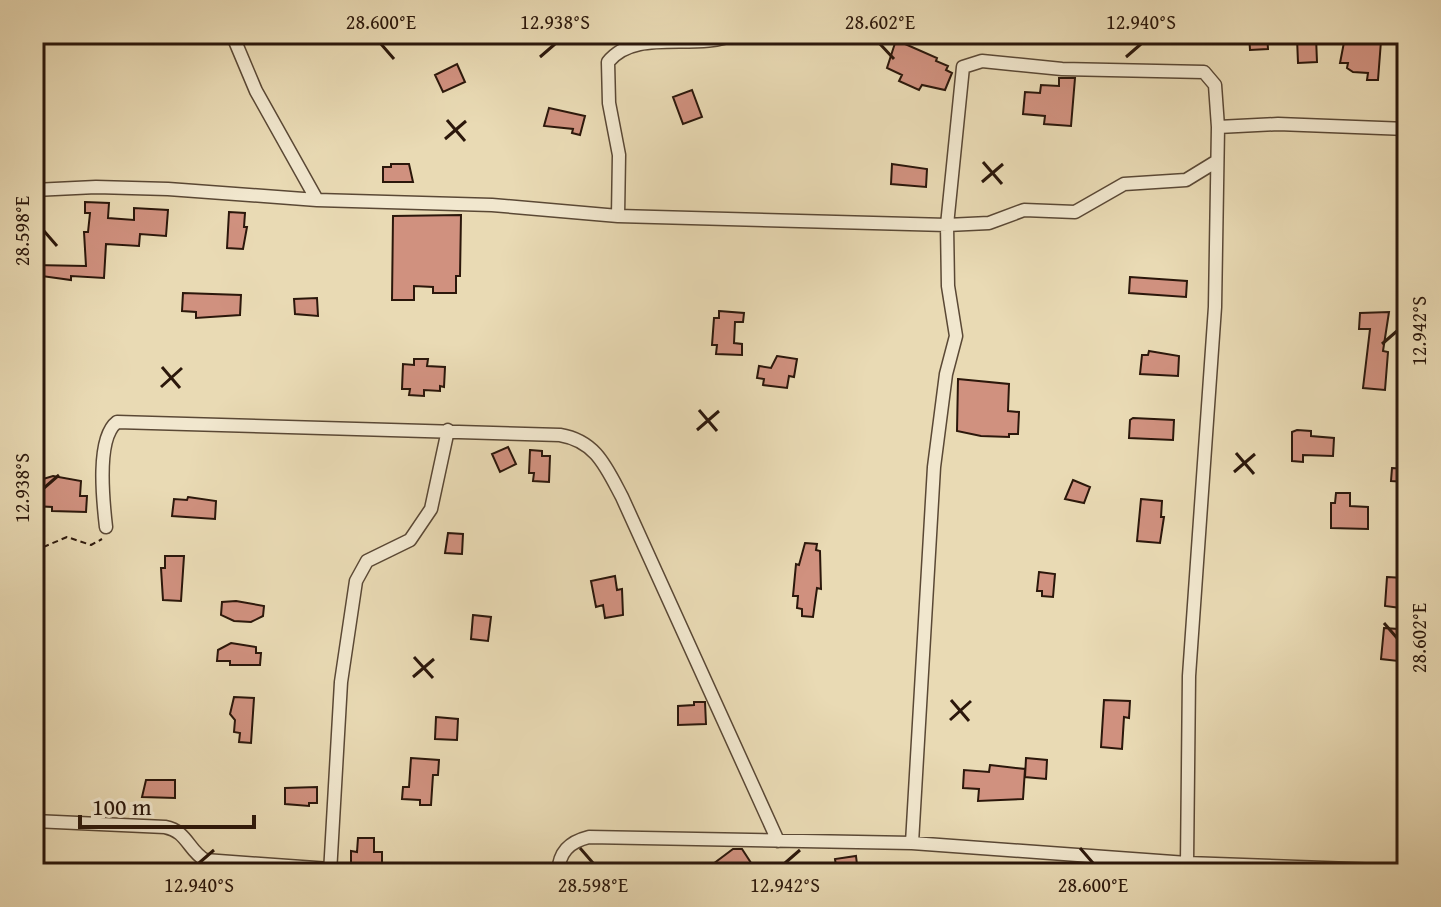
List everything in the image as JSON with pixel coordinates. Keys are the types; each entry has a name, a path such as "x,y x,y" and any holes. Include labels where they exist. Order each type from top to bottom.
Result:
{"street":[{"path":"232,34 256,91 317,200"},
{"path":"618,216 619,155 609,103 608,62 618,51 637,45 714,41 735,34"},
{"path":"912,843 934,467 943,388 956,336 948,286 947,225 961,74 967,64 1204,72 1215,85 1218,127 1215,307 1189,676 1187,863"},
{"path":"1218,127 1278,124 1407,129"},
{"path":"34,190 96,187 168,189 317,200 492,205 618,216 947,225 989,223 1024,210 1075,212 1096,204 1119,186 1186,180 1217,161"},
{"path":"106,527 103,500 106,435 117,422 448,430 575,437 585,442 602,459 778,841"},
{"path":"34,821 165,827 182,833 197,855 205,860 330,871 341,682 356,581 367,561 410,540 431,509 448,430"},
{"path":"558,873 562,853 578,840 589,837 912,843 1187,863 1407,871"}],"path":[{"path":"34,551 73,536 91,545 103,537 106,527"}],"building":[{"path":"1249,34 1267,34 1268,49 1250,50"},
{"path":"1316,37 1317,62 1298,63 1297,38"},
{"path":"1345,37 1381,41 1378,80 1367,80 1368,73 1353,72 1347,68 1348,63 1340,63"},
{"path":"896,40 948,66 946,70 952,73 945,90 922,85 919,90 899,81 902,75 887,68"},
{"path":"457,64 465,82 443,92 435,75"},
{"path":"1059,78 1075,78 1071,126 1044,124 1045,116 1023,114 1025,92 1040,93 1041,85 1059,86"},
{"path":"692,90 702,117 683,124 673,97"},
{"path":"549,108 585,116 580,135 572,133 573,129 544,126"},
{"path":"391,164 409,164 413,182 383,182 383,167 391,167"},
{"path":"892,164 927,169 926,187 891,184"},
{"path":"85,202 109,203 108,218 134,220 134,208 168,210 166,236 140,234 139,246 106,244 104,278 71,276 71,280 34,275 34,265 86,266 84,232 88,232 90,213 85,213"},
{"path":"229,212 245,213 244,227 247,227 243,249 227,248"},
{"path":"461,215 460,276 456,276 456,293 433,293 433,287 414,286 414,300 392,300 393,216"},
{"path":"1130,277 1187,281 1186,297 1129,293"},
{"path":"183,293 241,295 240,315 196,318 196,312 182,311"},
{"path":"317,298 318,316 295,314 294,299"},
{"path":"719,311 744,313 743,322 735,322 734,343 742,344 742,355 716,354 717,345 712,345 714,318 719,318"},
{"path":"1389,312 1383,351 1388,352 1385,390 1363,388 1370,329 1359,329 1360,313"},
{"path":"1149,351 1179,356 1178,376 1140,374 1142,355 1148,355"},
{"path":"777,356 797,359 794,377 789,376 787,388 763,385 764,379 757,378 759,366 771,368"},
{"path":"414,359 428,359 427,366 445,367 444,387 440,386 440,391 424,390 424,396 409,395 410,389 402,389 403,364 414,365"},
{"path":"958,379 1009,384 1008,411 1019,412 1018,434 1009,434 1009,437 981,436 957,431"},
{"path":"1130,420 1174,420 1173,440 1129,438"},
{"path":"1311,431 1311,436 1334,438 1333,456 1303,455 1303,462 1292,461 1292,432"},
{"path":"508,447 516,464 500,472 492,454"},
{"path":"530,450 542,451 542,456 550,456 549,482 533,481 534,473 529,473"},
{"path":"1392,468 1407,469 1407,482 1391,481"},
{"path":"53,476 81,481 80,496 87,496 86,512 52,511 52,507 34,506 35,492 43,492 43,479"},
{"path":"1073,480 1090,487 1084,503 1065,499"},
{"path":"1336,493 1350,493 1350,506 1368,507 1368,529 1331,528 1331,503 1335,503"},
{"path":"188,497 216,501 215,519 172,516 174,499 187,500"},
{"path":"1141,499 1162,501 1161,517 1164,517 1160,543 1137,541"},
{"path":"448,533 463,534 462,554 445,553"},
{"path":"805,543 817,544 816,550 820,551 821,589 817,588 813,617 802,616 802,609 797,608 798,596 793,596 796,564 799,565"},
{"path":"165,556 184,556 181,601 163,600 161,568 165,568"},
{"path":"1039,572 1055,574 1053,597 1042,596 1042,591 1037,591"},
{"path":"615,576 617,590 622,589 623,615 605,618 603,605 596,607 591,581"},
{"path":"1387,577 1404,578 1403,583 1407,583 1407,602 1401,601 1401,608 1385,606"},
{"path":"222,602 264,606 263,616 251,622 234,621 221,615"},
{"path":"473,615 491,617 488,641 471,639"},
{"path":"1384,628 1398,629 1398,635 1407,636 1407,656 1399,655 1398,661 1381,659"},
{"path":"231,643 256,647 256,653 261,653 260,665 230,665 230,661 217,661 218,650"},
{"path":"234,697 254,698 251,743 239,742 240,733 234,732 235,720 230,714"},
{"path":"1104,700 1130,701 1129,718 1124,717 1122,749 1101,747"},
{"path":"694,702 705,702 706,724 678,725 678,706 694,705"},
{"path":"436,717 458,719 457,740 435,739"},
{"path":"411,758 439,760 438,775 433,775 431,805 420,805 420,800 402,799 403,787 409,787"},
{"path":"1026,758 1047,760 1046,779 1025,777"},
{"path":"990,765 1025,769 1023,799 978,801 979,789 963,788 964,770 989,772"},
{"path":"146,780 175,780 175,798 142,797"},
{"path":"317,787 317,803 309,803 309,806 285,804 285,788"},
{"path":"358,838 374,838 374,852 382,852 382,864 351,863 351,851 357,852"},
{"path":"733,849 742,849 755,869 749,873 701,873"},
{"path":"856,856 858,873 837,873 835,859"}]}
